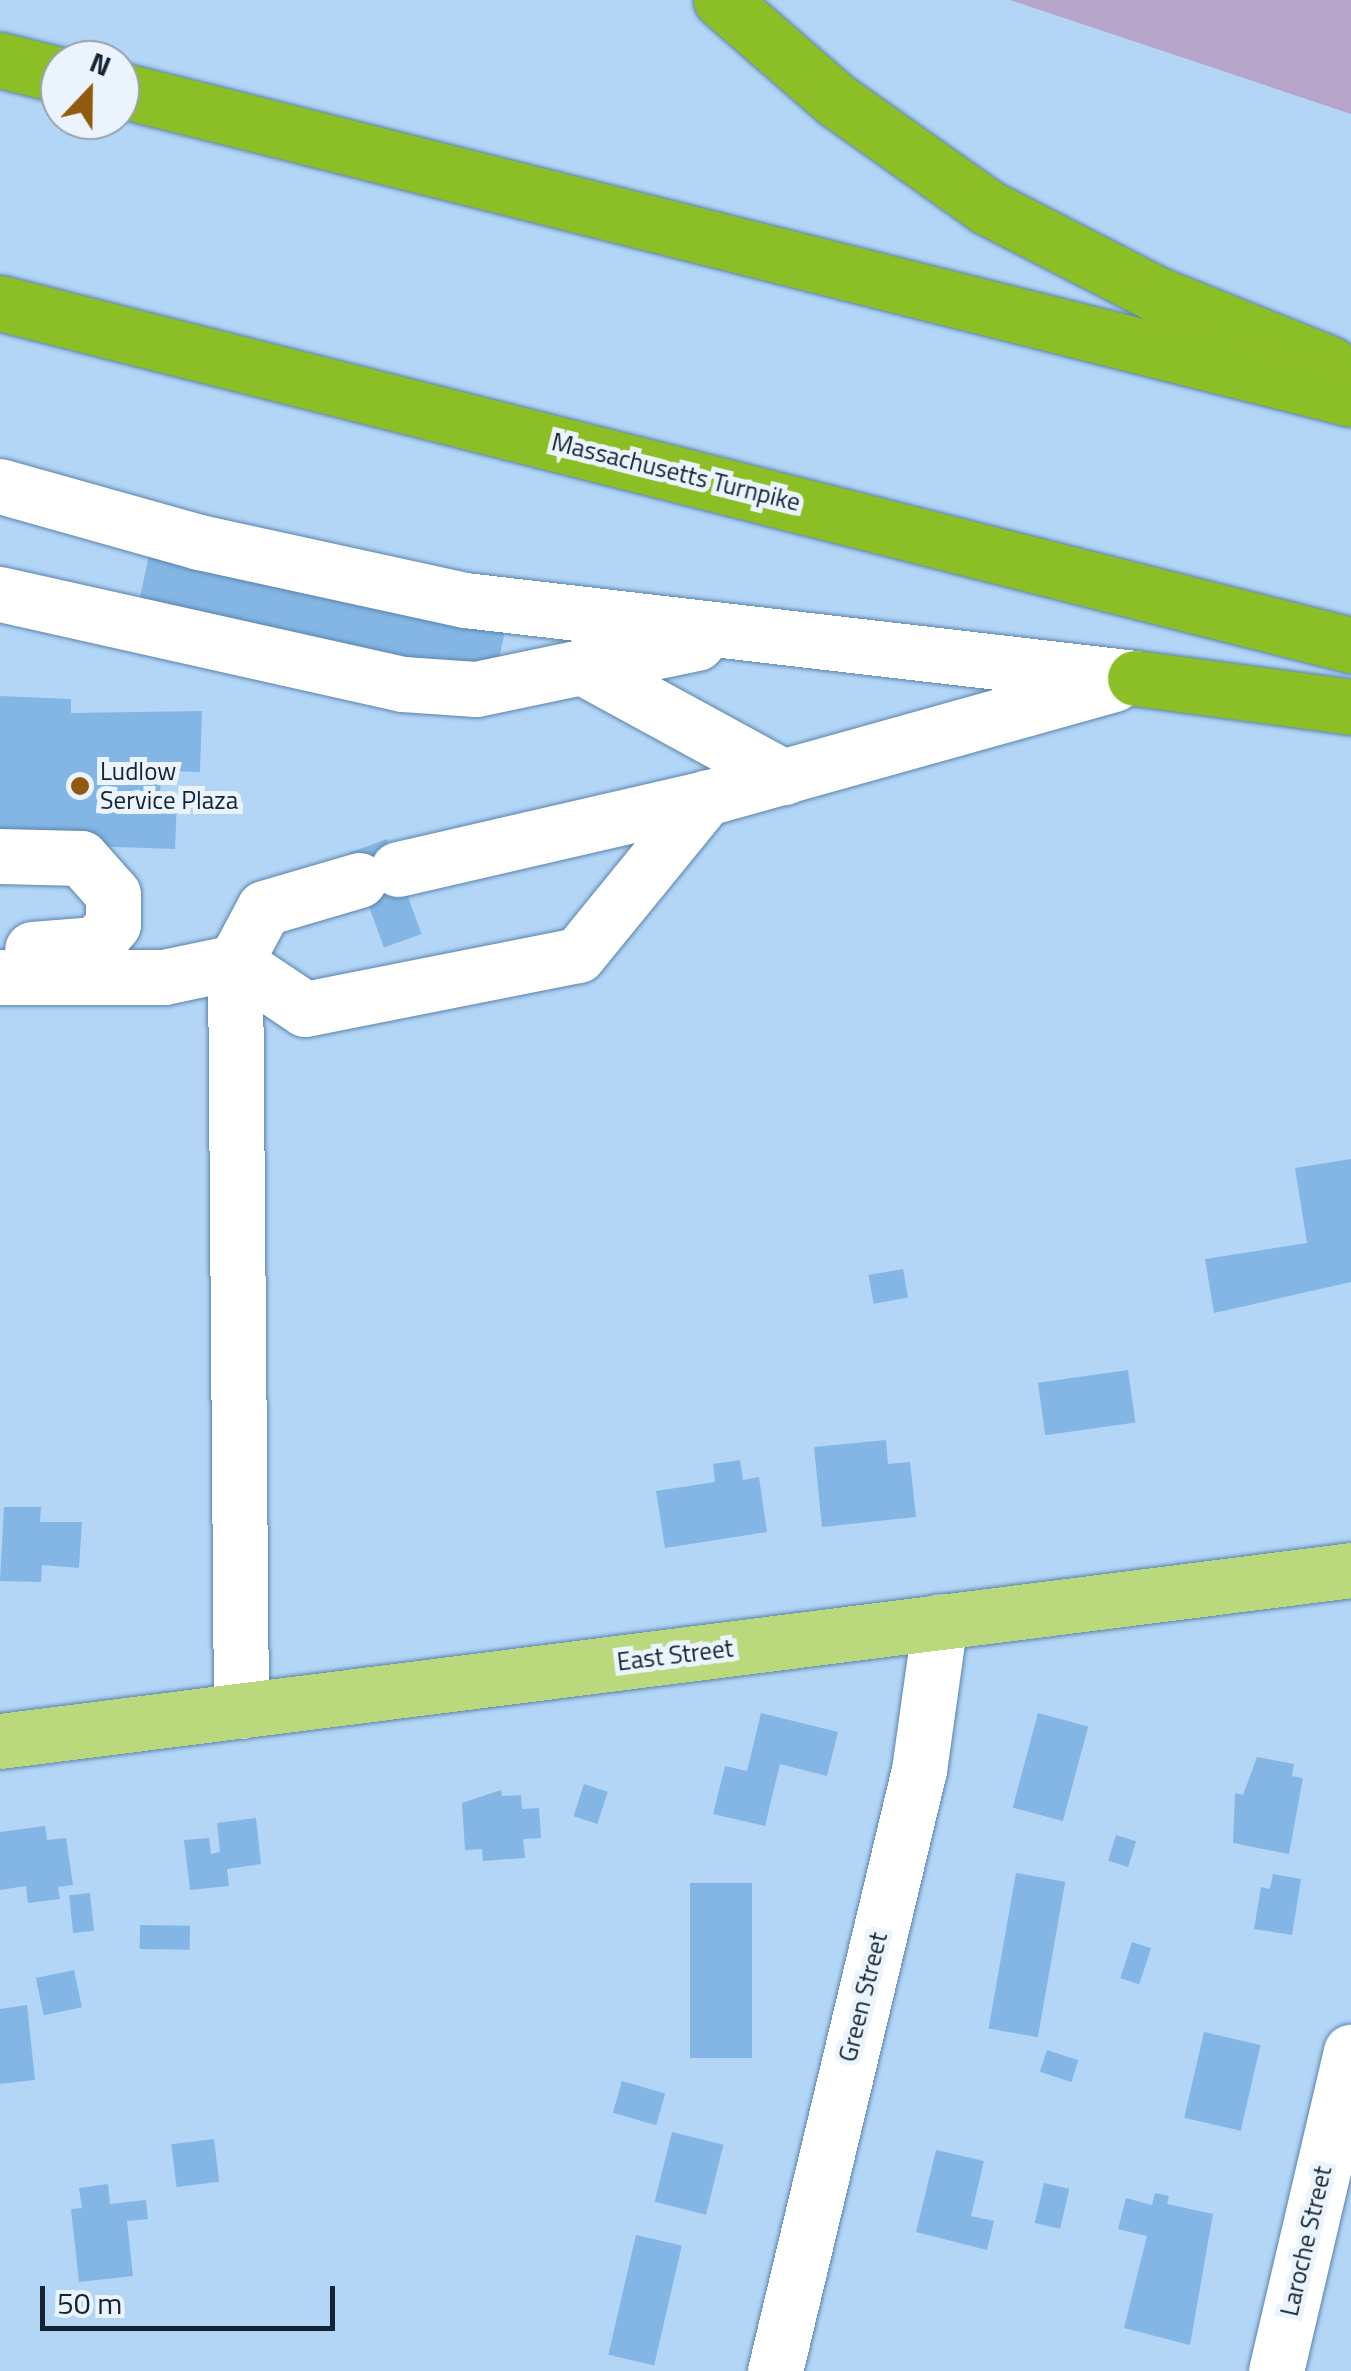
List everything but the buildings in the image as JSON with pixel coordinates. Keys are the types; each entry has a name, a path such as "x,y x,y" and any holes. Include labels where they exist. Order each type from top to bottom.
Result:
{"highway":[{"path":"721,0 836,100 987,207 1156,294 1351,372"},
{"path":"0,60 40,70"},
{"path":"140,95 1351,399"},
{"name":"Massachusetts Turnpike","path":"0,303 1351,645"},
{"path":"1135,678 1351,706"}],"main road":[{"name":"East Street","path":"0,1741 1351,1570"}],"street":[{"path":"0,486 387,585 1135,678"},
{"path":"0,594 403,684 476,689 746,632"},
{"path":"584,668 784,776"},
{"path":"242,1711 235,962 264,908 379,874 706,798 1135,678"},
{"path":"0,977 164,977 235,962 306,1009 578,955 706,798"},
{"path":"0,856 80,858 114,894 113,924 96,944 0,948"},
{"name":"Green Street","path":"775,2371 919,1770 940,1621"},
{"name":"Laroche Street","path":"1276,2371 1351,2052"}],"shaded area":[{"path":"1010,0 1351,0 1351,114"}],"place":[{"name":"Ludlow Service Plaza","path":"80,786"}]}
